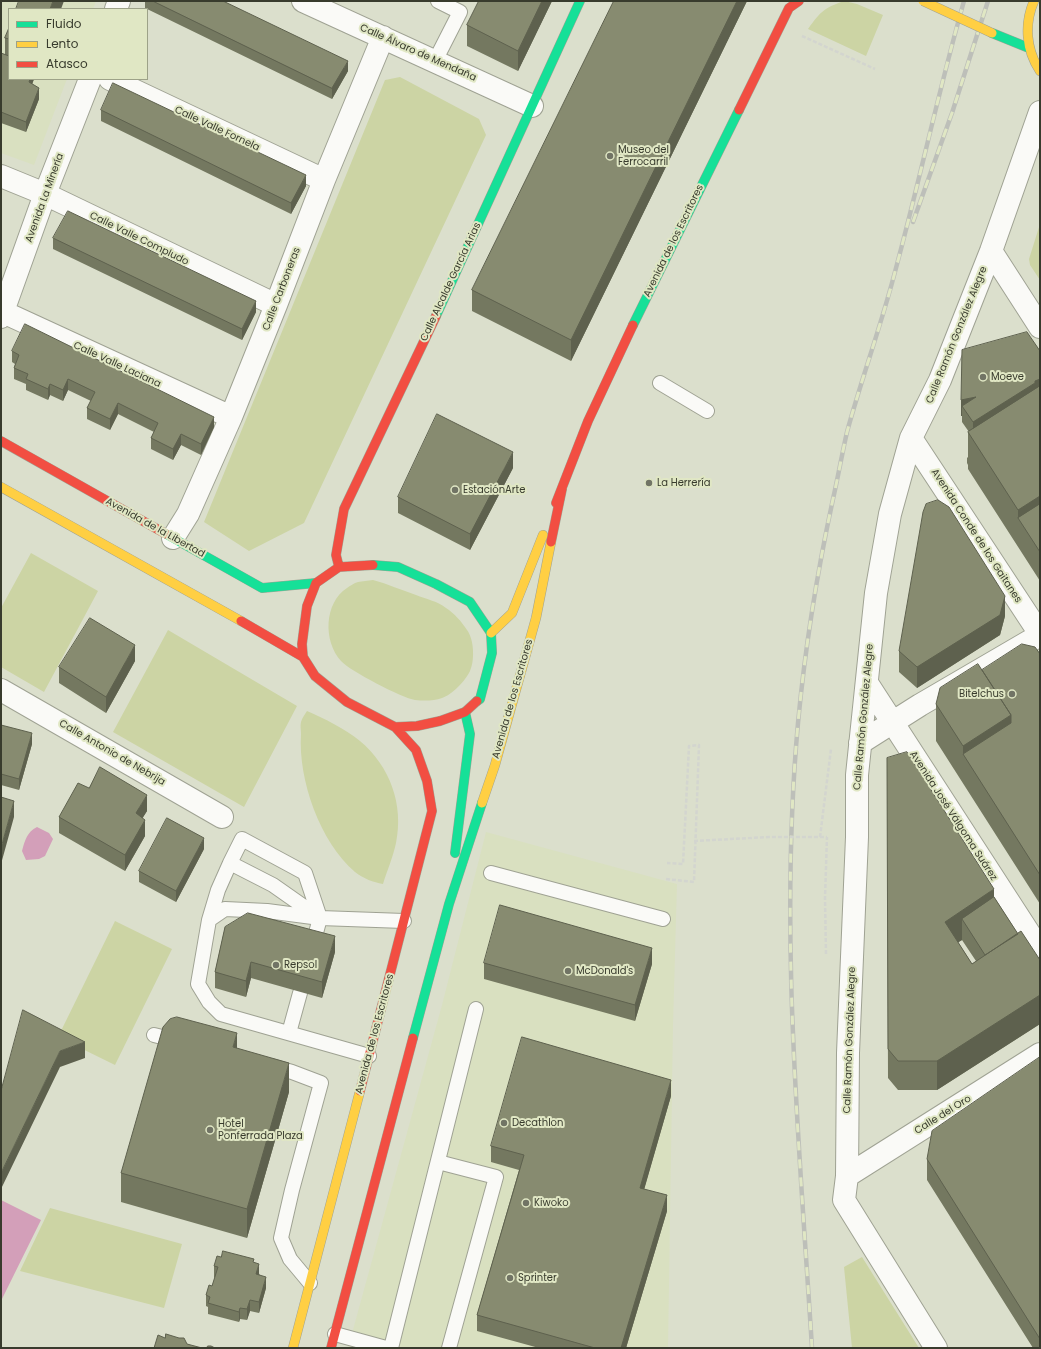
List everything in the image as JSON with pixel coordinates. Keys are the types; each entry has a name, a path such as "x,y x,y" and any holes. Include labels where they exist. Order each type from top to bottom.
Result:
{"main road":[{"name":"Calle Alcalde García Arias","path":"340,567 336,556 344,509 451,283 580,1"},
{"name":"Avenida de los Escritores","path":"491,633 512,613 588,421 620,351 789,8 799,1"},
{"path":"923,1 992,33 1029,48"},
{"path":"1034,1 1027,26 1029,48 1040,71"},
{"name":"Avenida de la Libertad","path":"1,441 262,588 316,583"},
{"path":"1,488 282,644 303,657 315,676 347,702 395,727 418,726 440,721 465,712 480,699 492,653 491,633 470,602 436,584 398,567 340,567 316,583 307,606 302,644 303,657"},
{"name":"Avenida de los Escritores","path":"331,1348 448,904 495,765 536,618 562,489"},
{"name":"Avenida de los Escritores","path":"448,904 470,734 465,712"},
{"name":"Avenida de los Escritores","path":"293,1348 432,811 427,781 416,750 395,727"}],"street":[{"name":"Calle Álvaro de Mendaña","path":"303,1 532,106"},
{"name":"Calle Carboneras","path":"173,538 188,514 231,417 324,180 383,37"},
{"name":"Avenida La Minería","path":"2,315 45,194 90,80"},
{"name":"Calle Valle Fornela","path":"112,80 324,180"},
{"name":"Calle Ramón González Alegre","path":"936,1348 844,1200 847,1176 848,1053 857,837 857,775 876,593 890,514 911,438 940,380 991,251 1040,112"},
{"name":"Calle Valle Compludo","path":"1,176 45,194 276,305"},
{"path":"991,251 1040,328"},
{"name":"Calle Valle Laciana","path":"2,315 231,417"},
{"name":"Avenida Conde de los Gaitanes","path":"911,438 1040,635"},
{"path":"860,743 1040,635"},
{"name":"Avenida José Válgoma Suárez","path":"867,683 1040,950"},
{"name":"Calle Antonio de Nebrija","path":"1,690 222,817"},
{"name":"Calle del Oro","path":"847,1176 1040,1054"}],"lane":[{"path":"435,61 460,12 438,1"},
{"path":"660,384 707,411"},
{"path":"313,944 320,918 305,873 242,839 218,890 209,920 198,984 209,1002 221,1014 369,1056"},
{"path":"230,863 273,885 320,918"},
{"path":"491,873 664,919"},
{"path":"209,920 225,909 267,911 320,918 404,921"},
{"path":"289,1033 300,993"},
{"path":"392,1348 476,1009"},
{"path":"154,1035 192,1045"},
{"path":"262,1064 292,1072 321,1083 292,1190 281,1238 290,1259 310,1283"},
{"path":"438,1162 496,1177 450,1348"},
{"path":"335,1334 386,1348"}],"path":[{"path":"780,26 875,69"},
{"path":"666,879 694,882 694,841 699,745 689,746 683,864 667,863"},
{"path":"820,837 831,749"},
{"path":"694,841 827,837"}],"shaded area":[{"path":"1,1 96,1 93,8 8,8 8,80 67,80 34,165 1,153"},
{"path":"844,1 857,4 883,15 866,56 808,29 823,11"},
{"path":"400,77 479,119 486,135 304,523 249,551 204,522 385,80"},
{"path":"1040,224 1040,280 1030,265 1029,259"},
{"path":"31,553 98,591 44,692 1,667 1,608"},
{"path":"373,580 431,600 443,606 452,612 465,627 472,644 472,666 465,679 450,694 442,698 425,701 408,698 355,671 341,661 335,653 329,633 330,612 334,603 339,595 352,585 358,582"},
{"path":"168,630 297,706 244,807 113,732"},
{"path":"307,711 354,736 370,751 387,774 396,801 398,829 395,848 383,884 362,877 343,859 331,844 314,809 303,771 301,752 301,722"},
{"path":"37,827 49,833 53,839 45,856 39,859 26,860 22,851 24,843 29,834"},
{"path":"486,832 677,884 673,1026 668,1348 348,1348 442,1005"},
{"path":"115,921 172,949 115,1065 58,1037"},
{"path":"1,1200 41,1220 1,1301"},
{"path":"50,1208 182,1244 164,1308 20,1271"},
{"path":"862,1257 919,1348 852,1348 844,1267"}],"building":[{"path":"19,1 53,1 50,8 16,8"},
{"path":"153,1 223,1 348,61 332,88"},
{"path":"479,1 542,1 518,51 467,25"},
{"name":"Museo del Ferrocarril","path":"614,1 737,1 571,340 472,290"},
{"path":"8,30 8,39 5,38"},
{"path":"1,53 8,56 8,80 30,80 29,82 39,88 26,122 1,112"},
{"path":"113,83 306,175 291,203 101,110"},
{"path":"68,211 256,301 242,329 53,238"},
{"path":"25,324 214,417 201,444 181,434 173,449 151,438 158,423 118,403 110,419 87,408 95,392 68,379 63,390 50,384 48,389 26,379 28,374 14,368 19,355 12,351"},
{"path":"1027,332 1040,351 1040,379 973,422 962,406 976,397 961,400 962,350"},
{"path":"1040,386 1040,496 1018,510 968,432"},
{"name":"EstaciónArte","path":"437,414 513,452 470,534 398,497"},
{"path":"938,500 949,507 1005,596 1000,615 917,667 899,651 923,512 926,504"},
{"path":"1040,504 1040,552 1018,518"},
{"path":"90,618 135,645 106,697 59,667"},
{"path":"1022,644 1035,647 1040,654 1040,875 963,754 1011,723 1011,715 982,670"},
{"path":"978,664 1011,715 963,746 936,704 940,688"},
{"path":"1,725 32,733 19,779 1,774"},
{"path":"907,752 994,889 945,922 972,964 1021,931 1040,960 1040,995 937,1061 898,1061 888,1049 887,758"},
{"path":"100,767 147,795 136,813 145,820 125,855 59,817 78,783 89,788"},
{"path":"1,797 14,801 1,848"},
{"path":"167,818 204,838 176,891 139,871"},
{"path":"994,897 1018,934 985,955 962,919"},
{"name":"McDonald's","path":"500,905 652,948 635,1005 484,963"},
{"name":"Repsol","path":"248,913 335,936 322,982 251,962 246,981 215,972 225,927"},
{"path":"23,1010 85,1042 60,1051 1,1173 1,1091"},
{"name":"Hotel Ponferrada Plaza","path":"177,1017 237,1033 233,1047 289,1063 247,1209 121,1173 163,1027 170,1019"},
{"path":"522,1037 671,1080 640,1188 667,1195 621,1348 595,1348 477,1315 524,1155 491,1146"},
{"path":"1040,1057 1040,1339 927,1159 932,1131"},
{"path":"223,1251 254,1259 253,1262 259,1264 256,1274 266,1277 259,1302 250,1300 247,1309 240,1308 239,1312 208,1303 210,1297 206,1295 209,1285 212,1286 218,1267 214,1266 217,1256 221,1257"},
{"path":"166,1334 184,1338 187,1344 202,1348 154,1348 158,1335 165,1338"},
{"path":"208,1346 211,1346 215,1348 207,1348"}],"railway":[{"path":"812,1348 797,1114 791,958 790,880 793,801 801,695 817,583 847,432 890,289 964,1"},
{"path":"913,222 952,113 988,1"}],"traffic: fast":[{"path":"436,316 580,1"},
{"path":"992,33 1029,48"},
{"path":"633,325 739,110"},
{"path":"166,534 262,588 316,583"},
{"path":"373,565 398,567 436,584 470,602 491,633 492,653 480,699 477,701"},
{"path":"455,853 470,734 465,712"},
{"path":"413,1038 449,904 482,803"}],"traffic: slow":[{"path":"923,1 992,33"},
{"path":"1034,1 1029,19 1028,37 1029,46 1035,63 1040,71"},
{"path":"1,487 241,621"},
{"path":"491,633 512,613 543,535"},
{"path":"482,803 495,765 536,618 551,542"},
{"path":"293,1348 360,1091"}],"traffic: jam":[{"path":"739,110 789,8 799,1"},
{"path":"339,567 336,555 344,509 436,316"},
{"path":"556,503 588,421 633,325"},
{"path":"1,441 166,534"},
{"path":"551,542 562,489"},
{"path":"373,565 339,567 316,583 307,606 302,644 303,657 315,676 347,702 395,727 417,726 440,721 465,712 477,701"},
{"path":"241,621 303,657"},
{"path":"360,1091 432,811 427,781 416,750 395,727"},
{"path":"331,1348 413,1038"}],"place":[{"name":"Museo del Ferrocarril","path":"610,156"},
{"name":"Moeve","path":"983,377"},
{"name":"La Herrería","path":"649,483"},
{"name":"EstaciónArte","path":"455,490"},
{"name":"Bitelchus","path":"1012,694"},
{"name":"Repsol","path":"276,965"},
{"name":"McDonald's","path":"568,971"},
{"name":"Decathlon","path":"504,1123"},
{"name":"Hotel Ponferrada Plaza","path":"210,1130"},
{"name":"Kiwoko","path":"526,1203"},
{"name":"Sprinter","path":"510,1278"}]}
